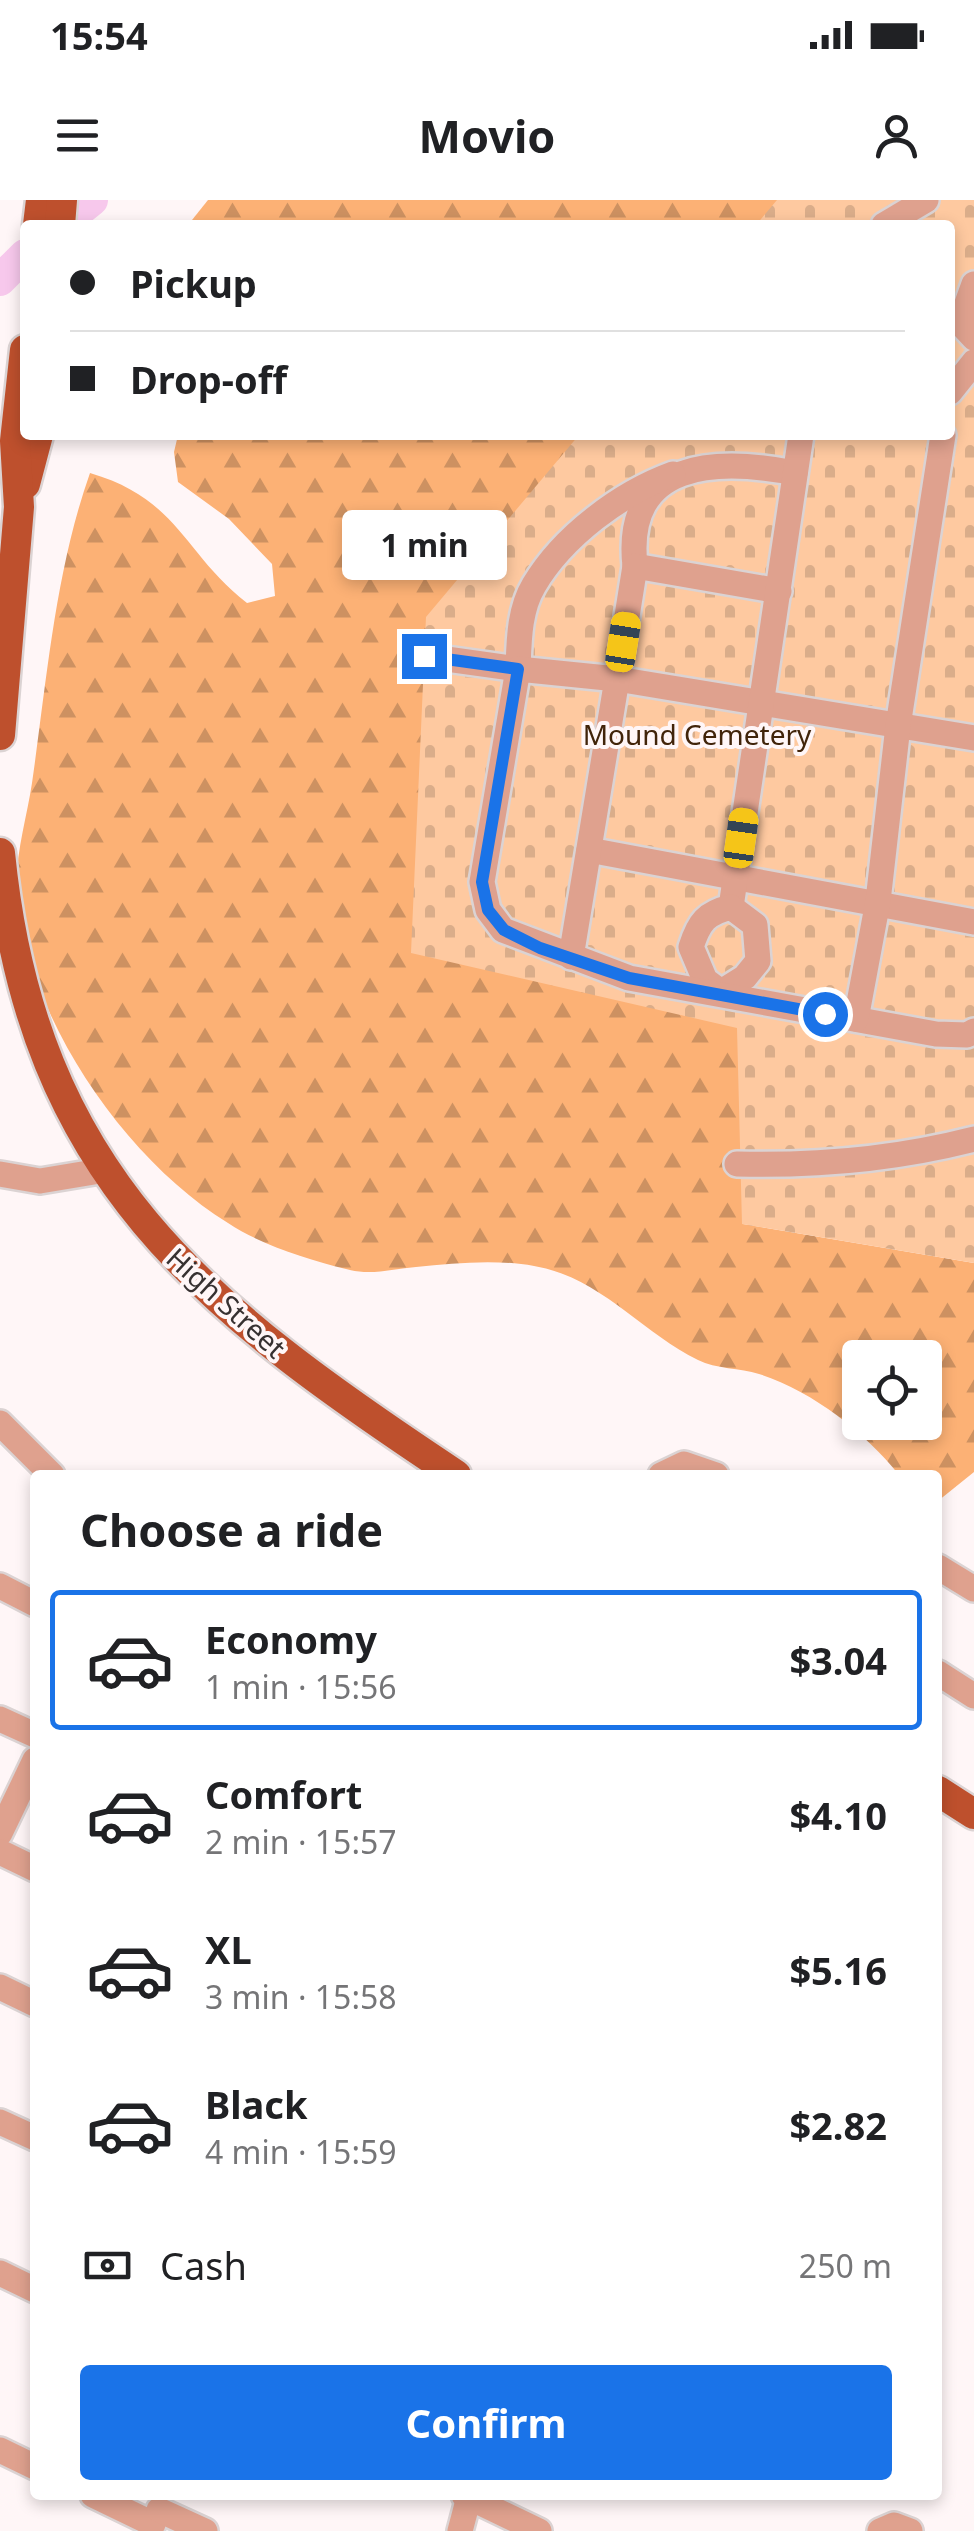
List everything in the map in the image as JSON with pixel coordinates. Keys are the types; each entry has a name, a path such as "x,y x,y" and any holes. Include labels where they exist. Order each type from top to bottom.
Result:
{"main road":[{"path":"0,735 26,440"},
{"name":"High Street","path":"0,853 14,950 30,1017 55,1076 106,1170 166,1249 229,1312 328,1390 448,1470"},
{"path":"942,1794 974,1814"}],"street":[{"path":"892,220 926,200"},
{"path":"961,330 974,284"},
{"path":"955,383 974,362"},
{"path":"732,907 799,440"},
{"path":"856,1019 878,901 898,726 942,440"},
{"path":"794,473 732,465 674,474 648,483 603,513 559,553 533,586 524,611 482,882 488,910 504,930 629,978 936,1034 967,1036 974,1030"},
{"path":"571,957 617,679 634,566 635,532 647,502 674,474"},
{"path":"634,566 780,591"},
{"path":"424,656 617,679 974,738"},
{"path":"589,850 974,922"},
{"path":"732,907 755,924 758,961 746,977 722,992 705,980 690,947 698,925 710,912 732,907"},
{"path":"737,1164 841,1163 923,1152 974,1140"},
{"path":"0,1174 40,1181 106,1170"},
{"path":"0,1423 47,1470"},
{"path":"673,1470 684,1464 701,1470"},
{"path":"942,1569 974,1589"},
{"path":"0,1586 30,1601"},
{"path":"942,1676 974,1696"},
{"path":"0,1719 30,1733"},
{"path":"0,1833 30,1770"},
{"path":"0,1852 30,1867"},
{"path":"0,1987 30,2002"},
{"path":"0,2122 30,2136"},
{"path":"0,2273 30,2288"},
{"path":"0,2450 30,2465"},
{"path":"109,2500 205,2531"},
{"path":"460,2531 470,2500"},
{"path":"477,2500 539,2531"}],"green space":[{"path":"208,200 974,200 955,220 192,220"},
{"name":"Mound Cemetery","path":"777,200 974,200 974,1263 742,1224 737,1028 411,953 426,617 575,440 955,440 955,220 760,220"},
{"path":"177,440 736,440 873,1055 743,1224 974,1263 974,1472 942,1498 942,1470 894,1470 866,1440 942,1440 942,1340 842,1340 842,1420 779,1381 698,1360 600,1293 558,1272 490,1262 364,1272 270,1245 228,1223 189,1195 152,1162 118,1123 60,1035 24,940 17,893 17,866 60,587 90,473 120,484 162,512 247,603 275,596 272,564 229,519 178,482 174,452"}],"waterway":[{"path":"67,220 92,200"},
{"path":"0,280 20,260"}],"route":[{"path":"424,656 518,669 482,882 488,910 504,930 540,948 629,978 722,992 825,1014"}]}
